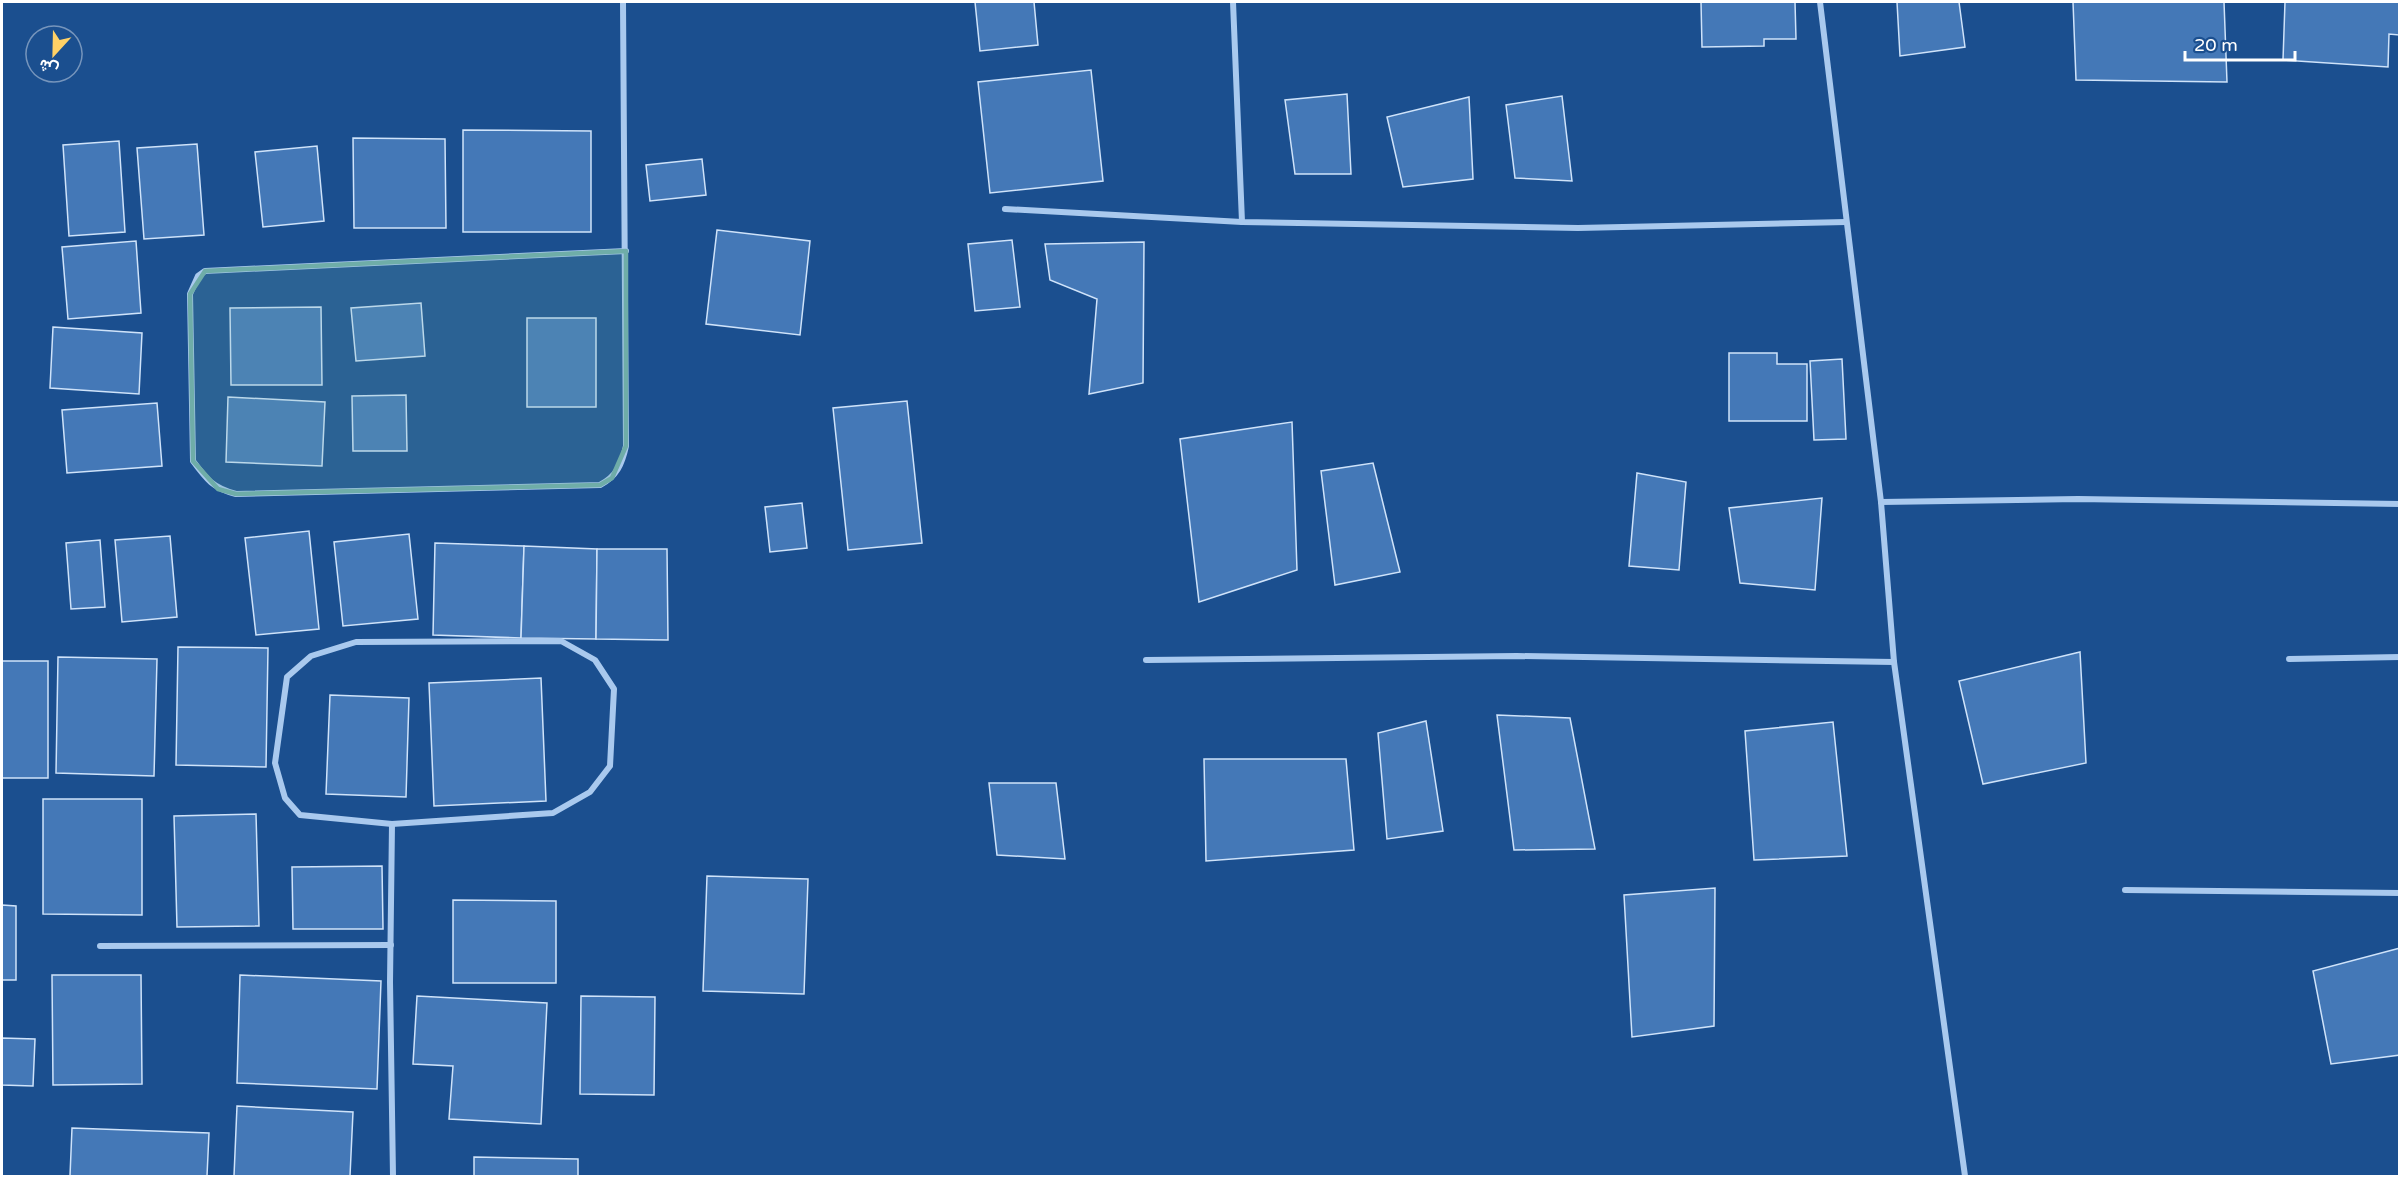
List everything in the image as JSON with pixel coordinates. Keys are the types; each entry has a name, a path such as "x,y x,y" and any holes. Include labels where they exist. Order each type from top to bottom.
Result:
{"street":[{"path":"623,2 626,250 626,446 623,461 612,478 600,485 236,494 218,489 204,477 193,461 190,294 198,276 205,271 626,250"},
{"path":"1233,2 1242,222"},
{"path":"1820,2 1881,502 1894,662 1965,1176"},
{"path":"1005,209 1242,222 1578,228 1846,222"},
{"path":"1881,502 2078,499 2400,504"},
{"path":"561,641 595,660 614,689 610,766 590,792 554,813 392,824 300,814 285,798 275,764 287,677 311,656 356,642 561,641"},
{"path":"1146,660 1517,656 1894,662"},
{"path":"2289,659 2400,657"},
{"path":"392,824 390,982 393,1176"},
{"path":"2125,890 2400,893"},
{"path":"100,946 391,945"}],"highlighted area":[{"path":"626,251 626,446 612,478 600,485 236,494 218,489 193,461 190,294 205,271"}],"building":[{"path":"975,2 1034,2 1038,45 980,51"},
{"path":"1701,2 1795,2 1796,39 1764,39 1764,46 1702,47"},
{"path":"1897,2 1959,2 1965,47 1900,56"},
{"path":"2073,2 2224,2 2227,82 2076,80"},
{"path":"2285,2 2400,2 2399,35 2389,34 2388,67 2283,60"},
{"path":"1091,70 1103,181 990,193 978,82"},
{"path":"1347,94 1351,174 1295,174 1285,100"},
{"path":"1562,96 1572,181 1515,178 1506,105"},
{"path":"1469,97 1473,179 1403,187 1387,117"},
{"path":"463,130 591,131 591,232 463,232"},
{"path":"353,138 445,139 446,228 354,228"},
{"path":"119,141 125,232 69,236 63,145"},
{"path":"197,144 204,235 144,239 137,148"},
{"path":"317,146 324,221 263,227 255,152"},
{"path":"702,159 706,195 650,201 646,165"},
{"path":"717,230 810,241 800,335 706,324"},
{"path":"1012,240 1020,307 975,311 968,244"},
{"path":"136,241 141,313 68,319 62,247"},
{"path":"1144,242 1143,383 1089,394 1097,299 1050,280 1045,244"},
{"path":"421,303 425,356 356,361 351,308"},
{"path":"321,307 322,385 231,385 230,308"},
{"path":"527,318 596,318 596,407 527,407"},
{"path":"53,327 142,333 139,394 50,388"},
{"path":"1729,353 1777,353 1777,364 1807,364 1807,421 1729,421"},
{"path":"1842,359 1846,439 1814,440 1810,361"},
{"path":"406,395 407,451 353,451 352,396"},
{"path":"228,397 325,402 322,466 226,462"},
{"path":"907,401 922,543 848,550 833,408"},
{"path":"157,403 162,466 67,473 62,410"},
{"path":"1292,422 1297,570 1199,602 1180,439"},
{"path":"1373,463 1400,572 1335,585 1321,471"},
{"path":"1637,473 1686,482 1679,570 1629,566"},
{"path":"1822,498 1815,590 1740,583 1729,508"},
{"path":"802,503 807,548 770,552 765,507"},
{"path":"309,531 319,629 256,635 245,538"},
{"path":"409,534 418,619 343,626 334,542"},
{"path":"170,536 177,617 122,622 115,540"},
{"path":"100,540 105,607 71,609 66,543"},
{"path":"435,543 524,546 521,638 433,635"},
{"path":"524,546 597,549 596,639 521,638"},
{"path":"597,549 667,549 668,640 596,639"},
{"path":"178,647 268,648 266,767 176,765"},
{"path":"2080,652 2086,763 1983,784 1959,681"},
{"path":"58,657 157,659 154,776 56,773"},
{"path":"2,661 48,661 48,778 2,778"},
{"path":"541,678 546,801 434,806 429,683"},
{"path":"330,695 409,698 406,797 326,794"},
{"path":"1497,715 1570,718 1595,849 1514,850"},
{"path":"1426,721 1443,831 1387,839 1378,733"},
{"path":"1833,722 1847,856 1754,860 1745,731"},
{"path":"1204,759 1346,759 1354,850 1206,861"},
{"path":"989,783 1056,783 1065,859 997,855"},
{"path":"43,799 142,799 142,915 43,914"},
{"path":"256,814 259,926 177,927 174,816"},
{"path":"382,866 383,929 293,929 292,867"},
{"path":"707,876 808,879 804,994 703,991"},
{"path":"1715,888 1714,1026 1632,1037 1624,895"},
{"path":"453,900 556,901 556,983 453,983"},
{"path":"2,905 16,906 16,980 2,980"},
{"path":"2400,948 2400,1055 2331,1064 2313,971"},
{"path":"52,975 141,975 142,1084 53,1085"},
{"path":"240,975 381,981 377,1089 237,1083"},
{"path":"417,996 547,1003 541,1124 449,1119 453,1066 413,1064"},
{"path":"581,996 655,997 654,1095 580,1094"},
{"path":"2,1038 35,1039 33,1086 2,1085"},
{"path":"237,1106 353,1112 350,1176 234,1176"},
{"path":"72,1128 209,1133 207,1176 70,1176"},
{"path":"474,1157 578,1159 578,1176 474,1176"}]}
